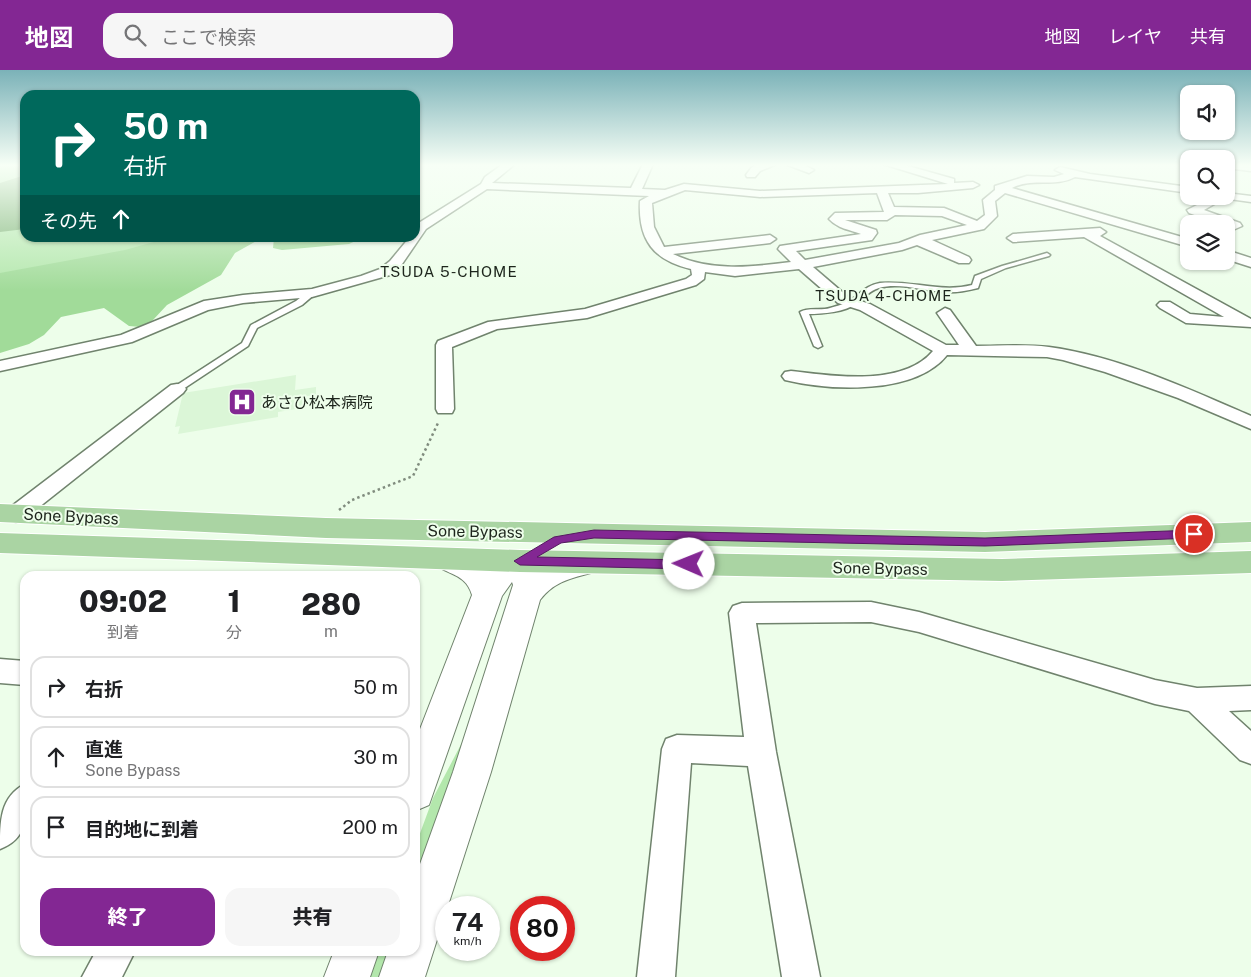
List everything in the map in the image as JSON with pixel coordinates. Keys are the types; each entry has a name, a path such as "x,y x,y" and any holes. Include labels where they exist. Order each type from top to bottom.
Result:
{"highway":[{"name":"Sone Bypass","path":"8,513 326,528 985,542 1251,532"},
{"path":"455,530 477,535 499,544 520,561 558,540 594,534"},
{"name":"Sone Bypass","path":"0,543 520,561 1002,570 1251,562"}],"street":[{"path":"420,229 453,206"},
{"path":"646,206 645,221 660,250 668,257 697,267 742,272 902,246 925,237 970,230 980,226 991,216 990,206"},
{"path":"888,206 890,211"},
{"path":"1061,206 1180,241"},
{"path":"1202,206 1193,210 1203,215"},
{"path":"890,211 944,212 980,226"},
{"path":"890,211 887,216 839,216 835,219 845,225 877,235 902,246"},
{"path":"1235,230 1251,224"},
{"path":"755,228 785,249 843,300 865,307 943,350 1047,352 1064,355 1111,368 1184,394 1251,422"},
{"path":"1013,238 1138,229"},
{"path":"1086,233 1249,323"},
{"path":"785,249 877,235"},
{"path":"1038,236 1049,249 1047,255"},
{"path":"660,250 770,239"},
{"path":"918,241 964,260"},
{"path":"0,366 126,339 187,311 204,306 243,299 312,293 385,272 395,264 411,242"},
{"path":"1235,257 1251,263"},
{"path":"445,409 444,345 494,325 587,313 691,282 699,276 697,267"},
{"path":"1165,305 1177,314 1195,320 1249,323"},
{"path":"945,313 971,350"},
{"path":"791,376 831,381 879,381 922,368 930,364 943,350"},
{"path":"8,513 177,389"},
{"path":"446,559 461,563 477,575 482,582 487,596"},
{"path":"420,778 487,596 497,578 520,561 528,585 526,597 472,772 420,925"},
{"path":"526,597 533,586 553,572 576,564 592,562"},
{"path":"801,977 761,752 742,613 871,612 919,622 1155,692 1197,700 1251,698"},
{"path":"0,671 20,673"},
{"path":"1197,700 1251,750"},
{"path":"656,977 677,749 761,752"},
{"path":"0,832 20,806"},
{"path":"102,977 113,956"},
{"path":"348,977 355,956"},
{"path":"402,977 409,956"}],"lane":[{"path":"818,346 804,312 825,312 853,304 860,293 894,284 929,290 963,291 975,286 978,278 1004,267 1047,255"},
{"path":"177,389 245,344 254,327 299,303 312,293"}],"path":[{"path":"326,528 344,503 381,491 414,475 445,409"}],"shaded area":[{"path":"0,206 20,206 20,242 174,242 0,284"},
{"path":"0,206 20,206 20,230 0,232"},
{"path":"154,242 255,242 235,253 221,275 167,305 153,320 141,327 129,326 104,308 61,317 44,335 29,344 0,353 0,273 125,250"},
{"path":"274,242 353,242 349,244 282,250 273,248"},
{"name":"あさひ松本病院","path":"296,375 295,390 316,387 316,394 304,397 303,408 278,412 278,417 178,434 180,426 175,427 183,393"},
{"path":"469,729 420,881 420,833 433,798"},
{"path":"374,956 394,956 387,977 367,977"}],"place":[{"name":"あさひ松本病院","path":"242,402"}],"district":[{"name":"TSUDA 5-CHOME","path":"449,272"},
{"name":"TSUDA 4-CHOME","path":"884,296"}],"route":[{"path":"689,564 520,561 558,540 594,534 985,542 1194,534"}]}
